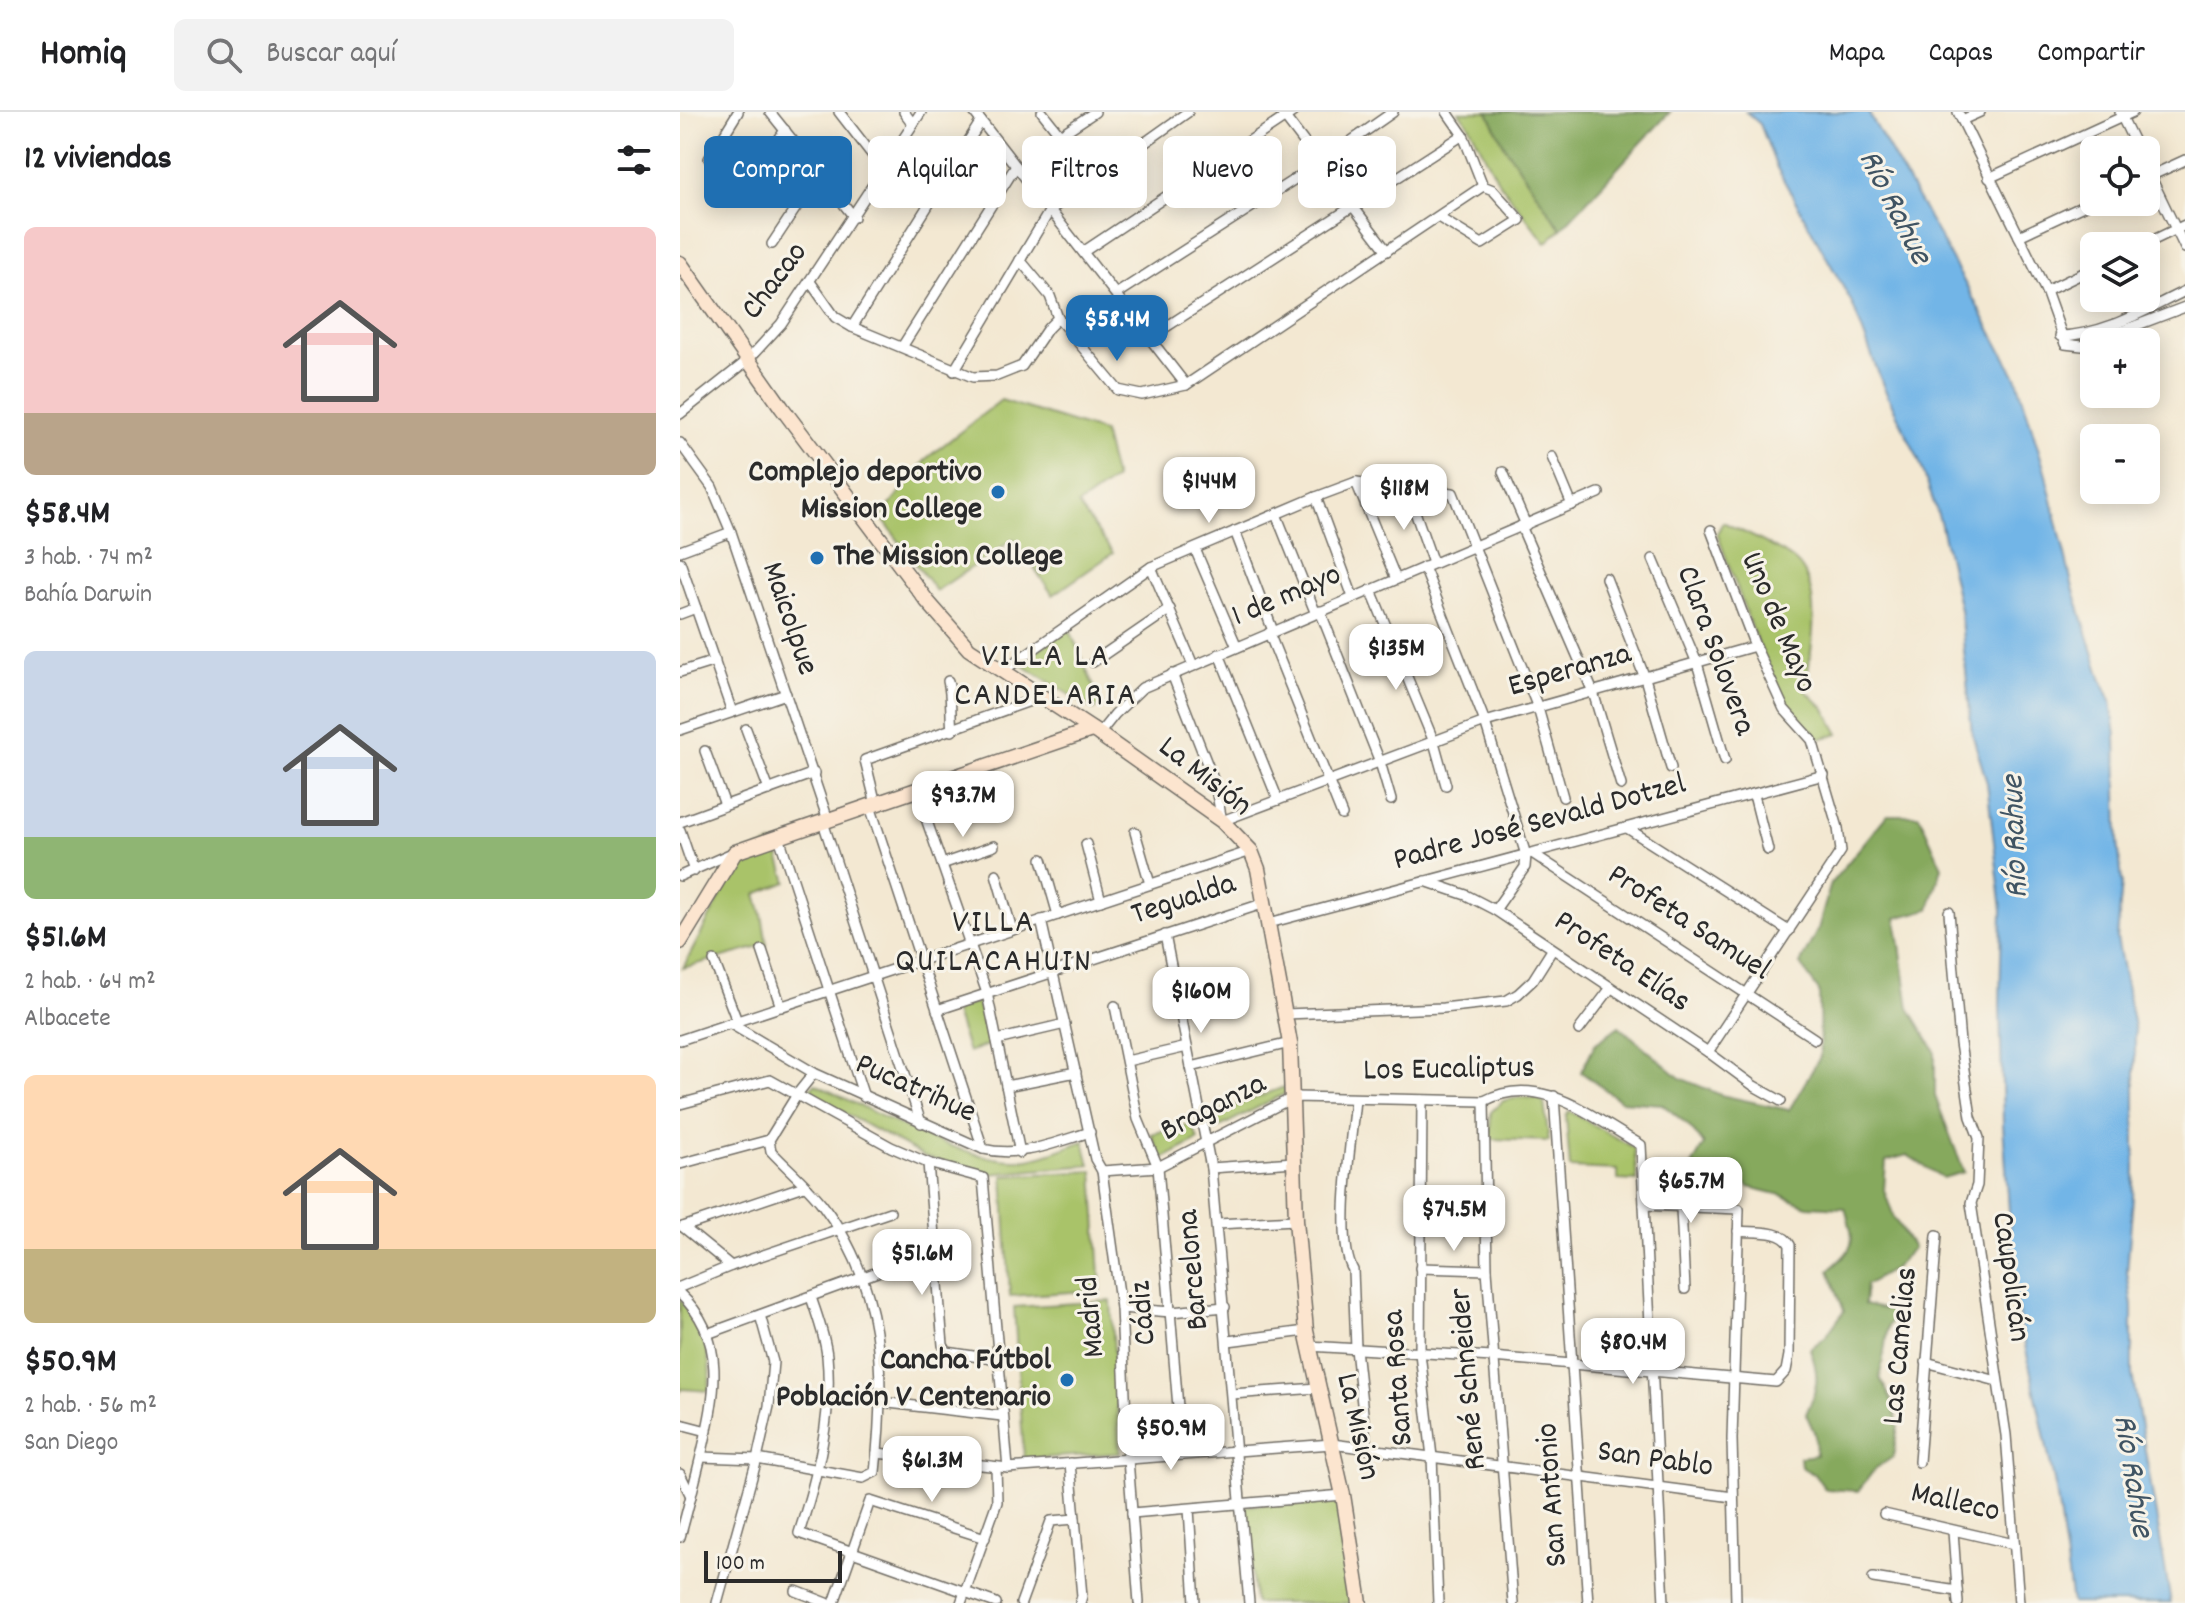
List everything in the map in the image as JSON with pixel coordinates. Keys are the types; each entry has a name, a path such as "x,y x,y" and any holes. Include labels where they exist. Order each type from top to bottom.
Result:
{"street":[{"path":"723,136 738,112"},
{"path":"770,112 790,136"},
{"path":"839,112 868,149"},
{"path":"904,112 913,124"},
{"name":"Chacao","path":"905,136 921,112"},
{"path":"974,112 1186,385"},
{"path":"1042,112 1060,135 1095,112"},
{"path":"1147,141 1188,112"},
{"path":"1359,136 1393,112"},
{"path":"1438,217 1482,244 1520,220 1493,190 1483,186 1463,135 1447,112"},
{"path":"1980,112 1960,116 2046,291 2065,344 2082,346 2185,307"},
{"path":"1989,178 2133,112"},
{"path":"1083,252 1287,114 1302,136"},
{"path":"2121,115 2131,136"},
{"path":"852,327 981,121"},
{"path":"781,136 785,130"},
{"path":"1396,179 1463,135"},
{"path":"2160,169 2185,160"},
{"path":"902,347 1016,166"},
{"path":"1116,294 1298,177"},
{"path":"1020,260 1050,296 1058,318 1118,390 1142,395 1186,385 1483,186"},
{"name":"Chacao","path":"680,414 747,361 781,324 868,195"},
{"path":"2160,195 2180,228 2185,248"},
{"path":"772,244 796,208"},
{"path":"847,208 854,217"},
{"path":"954,371 1053,208"},
{"path":"1149,338 1352,208"},
{"path":"1355,208 1387,251"},
{"path":"2019,236 2080,208"},
{"path":"2160,237 2180,228"},
{"name":"La Misión","path":"682,270 927,601 969,649 1096,732 1222,821 1251,851 1265,903 1290,1043 1296,1220 1307,1339 1343,1495 1360,1603"},
{"path":"2046,291 2080,275"},
{"path":"811,283 835,317 852,327 973,377 1010,372 1022,366 1058,318"},
{"path":"2060,336 2103,329 2185,291"},
{"name":"Maicolpue","path":"680,443 712,487 731,532 814,773 873,976 921,1123"},
{"path":"1552,457 1572,505"},
{"path":"1503,472 1593,692 1621,785"},
{"path":"1001,672 1151,567 1316,497 1356,482 1453,493 1538,708 1563,797"},
{"path":"1356,482 1396,579"},
{"path":"1407,489 1428,565 1529,854 1525,867 1495,910"},
{"name":"1 de mayo","path":"1096,732 1142,688 1599,493"},
{"path":"1316,497 1353,597"},
{"path":"1276,514 1380,762 1391,800"},
{"name":"Uno de Mayo","path":"1708,1052 1841,851 1841,839 1812,740 1784,709 1755,646 1711,530"},
{"path":"1235,531 1342,815"},
{"path":"680,551 731,532"},
{"path":"1195,549 1237,647"},
{"name":"Clara Solovera","path":"1653,559 1697,663 1725,760"},
{"path":"680,562 732,712"},
{"path":"1151,567 1193,665"},
{"path":"1606,578 1645,678 1671,768"},
{"path":"1371,590 1434,742 1446,785"},
{"path":"680,614 696,608"},
{"path":"1093,662 1170,609"},
{"name":"Esperanza","path":"1222,821 1485,722 1755,646"},
{"path":"1219,654 1278,800"},
{"path":"680,672 715,661"},
{"path":"1172,674 1215,784 1222,821"},
{"path":"948,681 952,693 948,704 952,731"},
{"path":"1018,707 1027,688"},
{"path":"680,730 786,694"},
{"path":"983,1149 873,805 865,760 1041,697"},
{"path":"746,729 769,790"},
{"path":"680,876 735,852 1096,732"},
{"path":"705,751 725,805"},
{"path":"680,822 814,773"},
{"name":"Padre José Sevald Dotzel","path":"1269,923 1824,775"},
{"path":"1198,804 1208,802 1213,797 1215,784"},
{"path":"916,790 987,993 1020,1153"},
{"path":"1754,795 1768,850"},
{"path":"1627,828 1789,931"},
{"path":"680,830 694,871"},
{"path":"1135,832 1150,884"},
{"path":"779,837 864,1097"},
{"path":"1086,844 1101,901"},
{"path":"942,864 994,846"},
{"path":"680,1040 1251,851"},
{"path":"680,942 735,852"},
{"name":"Profeta Samuel","path":"1529,854 1815,1039"},
{"path":"1042,859 1058,915"},
{"path":"996,874 1012,930"},
{"name":"Profeta Elías","path":"1425,881 1466,895 1495,910 1754,1086 1781,1101"},
{"name":"Tegualda","path":"937,1010 1265,903"},
{"name":"Caupolicán","path":"1949,912 1960,1043 1971,1117 1979,1138 1977,1185 1971,1203 2006,1435 2019,1603"},
{"path":"1041,920 1095,1159 1102,1171"},
{"name":"Barcelona","path":"1165,935 1208,1141 1238,1451 1249,1603"},
{"path":"762,950 781,1007"},
{"path":"1285,1014 1443,1008 1506,1001 1533,980 1552,950"},
{"path":"714,961 734,1022"},
{"path":"1579,1030 1610,989"},
{"name":"Cádiz","path":"1115,1006 1138,1119 1158,1167 1182,1455"},
{"name":"Pucatrihue","path":"734,1022 814,1073 983,1149 1002,1154 1020,1153 1090,1132"},
{"path":"997,1040 1065,1024"},
{"path":"1191,1067 1290,1043"},
{"path":"1127,1061 1187,1047"},
{"path":"1006,1086 1076,1072"},
{"path":"701,1457 757,1459 863,1478 875,1472 880,1402 879,1344 863,1277 840,1230 820,1201 771,1151 769,1140 814,1073"},
{"path":"680,1104 770,1080 891,1147 928,1163 983,1178 1008,1468"},
{"name":"Los Eucaliptus","path":"1294,1097 1484,1101 1518,1090 1554,1096 1641,1145 1644,1205"},
{"name":"San Antonio","path":"1554,1096 1588,1603"},
{"name":"Braganza","path":"1102,1171 1158,1167 1294,1097"},
{"path":"1355,1099 1344,1238 1348,1263 1353,1270 1356,1349 1367,1449"},
{"name":"Santa Rosa","path":"1422,1100 1420,1353 1432,1457 1438,1603"},
{"name":"René Schneider","path":"1484,1101 1492,1357 1504,1467 1513,1603"},
{"path":"680,1164 769,1140"},
{"path":"1211,1168 1294,1162"},
{"path":"928,1163 943,1345 947,1352 999,1360"},
{"name":"Madrid","path":"1102,1171 1121,1308 1139,1603"},
{"path":"731,1266 683,1227 804,1186"},
{"path":"1664,1603 1644,1205 1739,1209 1733,1497 1736,1603"},
{"path":"1681,1208 1685,1289"},
{"path":"680,1287 731,1266 890,1212"},
{"path":"1217,1224 1296,1220"},
{"path":"1228,1341 1307,1339 1356,1349 1492,1357 1776,1382 1786,1371 1789,1355 1790,1245 1787,1238 1780,1235 1738,1231"},
{"name":"Las Camelias","path":"1919,1462 1937,1235"},
{"path":"707,1334 935,1251"},
{"path":"1420,1268 1487,1270"},
{"path":"680,1294 696,1311 707,1334 715,1381 713,1407 680,1537"},
{"path":"811,1297 824,1337 827,1390 819,1469 799,1533 996,1603"},
{"path":"1121,1308 1171,1312 1225,1307"},
{"path":"717,1603 769,1406 773,1362 760,1315"},
{"path":"1926,1362 1997,1381"},
{"path":"1232,1394 1318,1388"},
{"path":"880,1402 1002,1416"},
{"path":"680,1424 707,1431"},
{"name":"San Pablo","path":"877,1453 1008,1468 1332,1444 1733,1497"},
{"path":"1070,1463 1082,1596 1080,1603"},
{"path":"961,1603 997,1502 996,1467"},
{"path":"680,1474 691,1496"},
{"path":"1132,1513 1343,1495"},
{"path":"834,1603 870,1501 985,1538"},
{"path":"1189,1509 1195,1603"},
{"name":"Malleco","path":"1884,1514 2014,1544"},
{"path":"1021,1603 1051,1521 1075,1519"},
{"path":"1953,1531 1958,1603"},
{"path":"1873,1578 1957,1591"},
{"path":"796,1591 827,1603"}],"green space":[{"path":"1459,112 1488,112 1505,147 1561,229 1546,243 1498,181"},
{"path":"1488,112 1670,112 1561,229 1505,147"},
{"name":"Complejo deportivo Mission College","path":"1001,400 1103,432 1115,479 1078,505 1113,553 1053,595 1014,539 936,591 881,517 927,458"},
{"path":"1723,522 1786,555 1804,571 1813,603 1805,690 1825,709 1839,734 1819,739 1790,713 1754,634 1717,533"},
{"path":"1069,628 1101,704 1094,710 1019,663"},
{"path":"1887,815 1919,815 1942,867 1929,909 1896,918 1909,1008 1935,1051 1935,1096 1964,1172 1943,1178 1907,1155 1886,1161 1884,1190 1894,1218 1913,1248 1895,1268 1866,1285 1864,1305 1897,1312 1888,1326 1880,1378 1893,1403 1898,1426 1893,1457 1875,1469 1858,1491 1825,1489 1815,1475 1801,1467 1800,1457 1816,1455 1815,1434 1806,1414 1816,1382 1810,1349 1826,1336 1844,1311 1829,1270 1845,1255 1851,1243 1845,1208 1807,1206 1749,1187 1731,1170 1692,1166 1704,1144 1688,1125 1662,1104 1621,1101 1581,1072 1595,1044 1619,1026 1680,1078 1721,1095 1789,1110 1820,1057 1819,991 1800,964 1818,929 1831,883"},
{"path":"775,843 787,882 756,894 767,945 683,968 743,854"},
{"path":"977,1002 991,1044 968,1052 954,1010"},
{"path":"815,1084 915,1132 970,1152 1018,1160 1084,1141 1090,1165 989,1174 925,1157 806,1092"},
{"path":"1284,1087 1286,1093 1216,1129 1214,1114"},
{"path":"1521,1097 1540,1099 1544,1103 1549,1141 1490,1139 1491,1112 1503,1101"},
{"path":"1569,1111 1634,1148 1637,1181 1618,1180 1618,1170 1570,1168 1566,1116"},
{"path":"1192,1124 1198,1140 1162,1159 1151,1134"},
{"name":"Cancha Fútbol Población V Centenario","path":"1093,1171 1101,1290 1010,1296 1003,1176"},
{"path":"680,1299 704,1342 709,1366 709,1391 682,1389 680,1392"},
{"name":"Cancha Fútbol Población V Centenario","path":"1111,1301 1120,1453 1024,1459 1014,1307"},
{"path":"1340,1498 1355,1603 1255,1603 1245,1506"}],"water":[{"name":"Río Rahue","path":"1746,112 1868,112 2017,379 2045,471 2072,584 2111,701 2116,735 2122,882 2117,939 2135,1032 2135,1171 2127,1272 2132,1306 2132,1374 2171,1603 2072,1603 2056,1490 2015,1298 2003,1124 2000,1006 2002,910 1987,783 1972,733 1960,609 1940,521 1919,460 1884,388 1852,303 1777,168 1760,124"}],"place":[{"name":"Complejo deportivo Mission College","path":"998,492"},
{"name":"The Mission College","path":"817,558"},
{"name":"Cancha Fútbol Población V Centenario","path":"1067,1380"}],"district":[{"name":"VILLA LA CANDELARIA","path":"1046,678"},
{"name":"VILLA QUILACAHUIN","path":"994,944"}]}
